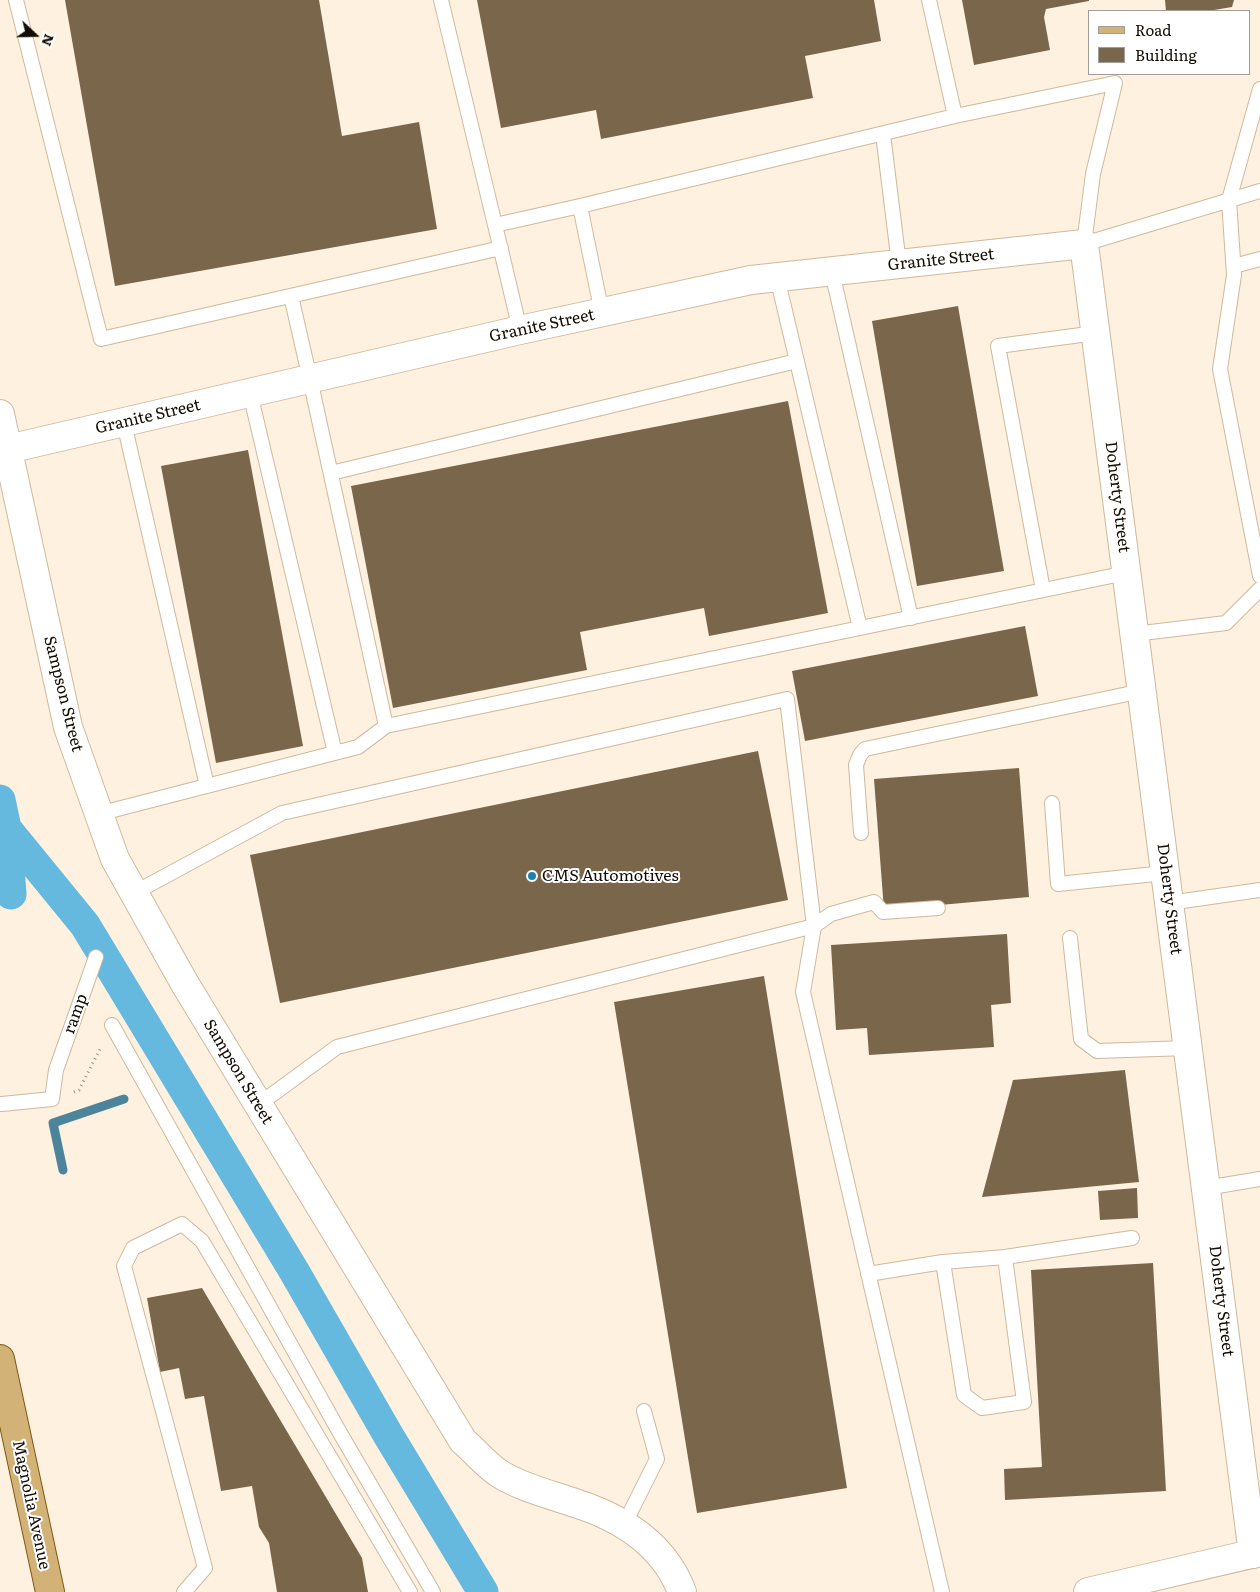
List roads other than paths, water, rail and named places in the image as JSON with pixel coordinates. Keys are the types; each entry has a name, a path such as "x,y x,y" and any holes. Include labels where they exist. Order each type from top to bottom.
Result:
{"main road":[{"name":"Magnolia Avenue","path":"0,1359 50,1592"}],"street":[{"name":"Granite Street","path":"8,450 520,330 751,280 1084,244"},
{"name":"Doherty Street","path":"1084,244 1206,1188 1257,1553"},
{"name":"Sampson Street","path":"0,414 68,727 115,859 184,984 463,1441 500,1474 541,1493 575,1503 614,1518 650,1543 676,1575 682,1592"},
{"path":"1088,1592 1257,1553"}],"lane":[{"path":"16,0 101,338 501,248"},
{"path":"441,0 520,330"},
{"path":"929,0 955,116"},
{"path":"495,224 580,206 955,116 1115,83 1093,174 1084,244 1260,191"},
{"path":"1260,89 1229,200 1234,275 1220,369 1260,576"},
{"path":"883,134 899,264"},
{"path":"580,206 602,313"},
{"path":"1234,266 1260,259"},
{"path":"832,272 911,618"},
{"path":"777,277 860,628"},
{"path":"291,296 386,726"},
{"path":"1043,590 998,346 1096,333"},
{"path":"331,473 797,361"},
{"path":"250,393 335,753"},
{"path":"124,422 207,786"},
{"path":"98,814 358,747 386,726 1126,573"},
{"path":"1134,634 1226,623 1260,589"},
{"path":"861,833 856,766 860,755 865,749 1142,691"},
{"path":"134,893 282,813 787,699 814,926 803,992 942,1592"},
{"path":"1052,803 1058,884 1165,873"},
{"path":"1169,903 1260,890"},
{"path":"258,1104 336,1047 814,926 831,914 874,902 883,912 938,908"},
{"path":"1070,938 1081,1039 1096,1051 1188,1048"},
{"name":"ramp","path":"2,1104 52,1099 56,1070 96,957"},
{"path":"112,1025 340,1433 433,1592"},
{"path":"1206,1188 1260,1179"},
{"path":"184,1592 206,1568 124,1266 133,1248 182,1224 202,1242 410,1592"},
{"path":"868,1274 943,1262 1005,1257 1132,1238"},
{"path":"943,1262 964,1396 982,1408 1024,1402 1005,1257"},
{"path":"624,1525 657,1460 644,1411"}],"waterway":[{"path":"0,800 5,827 85,925 294,1271 387,1433 483,1592"},
{"path":"6,828 11,894"},
{"path":"164,1076 171,1068"},
{"path":"63,1170 53,1123 124,1099"}],"place":[{"name":"CMS Automotives","path":"532,876"}]}
